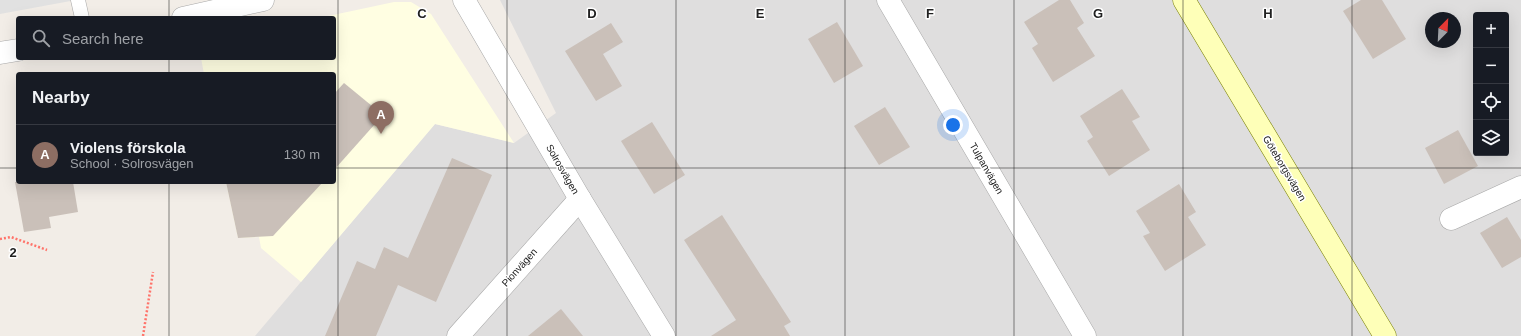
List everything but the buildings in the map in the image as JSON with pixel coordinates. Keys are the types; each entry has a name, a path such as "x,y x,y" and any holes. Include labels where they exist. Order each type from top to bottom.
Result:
{"street":[{"path":"192,16 263,0"},
{"name":"Solrosvägen","path":"464,0 580,199 664,336"},
{"name":"Tulpanvägen","path":"888,0 1085,336"},
{"name":"Göteborgsvägen","path":"1184,0 1385,336"},
{"path":"0,53 16,50"},
{"path":"1451,219 1521,187"},
{"name":"Pionvägen","path":"458,336 580,199"}],"lane":[{"path":"78,0 82,16"}],"path":[{"path":"0,239 11,237 47,250"},
{"path":"143,336 153,272"}],"shaded area":[{"path":"0,0 76,0 0,14"},
{"path":"500,0 1521,0 1521,336 255,336 435,124 514,143 556,113"},
{"path":"394,2 411,2 431,14 514,143 435,124 301,282 261,248 259,237 238,238 226,184 336,184 336,72 204,72 201,60 336,60 336,16 328,16"}],"place":[{"name":"Violens förskola","path":"381,134"}]}
